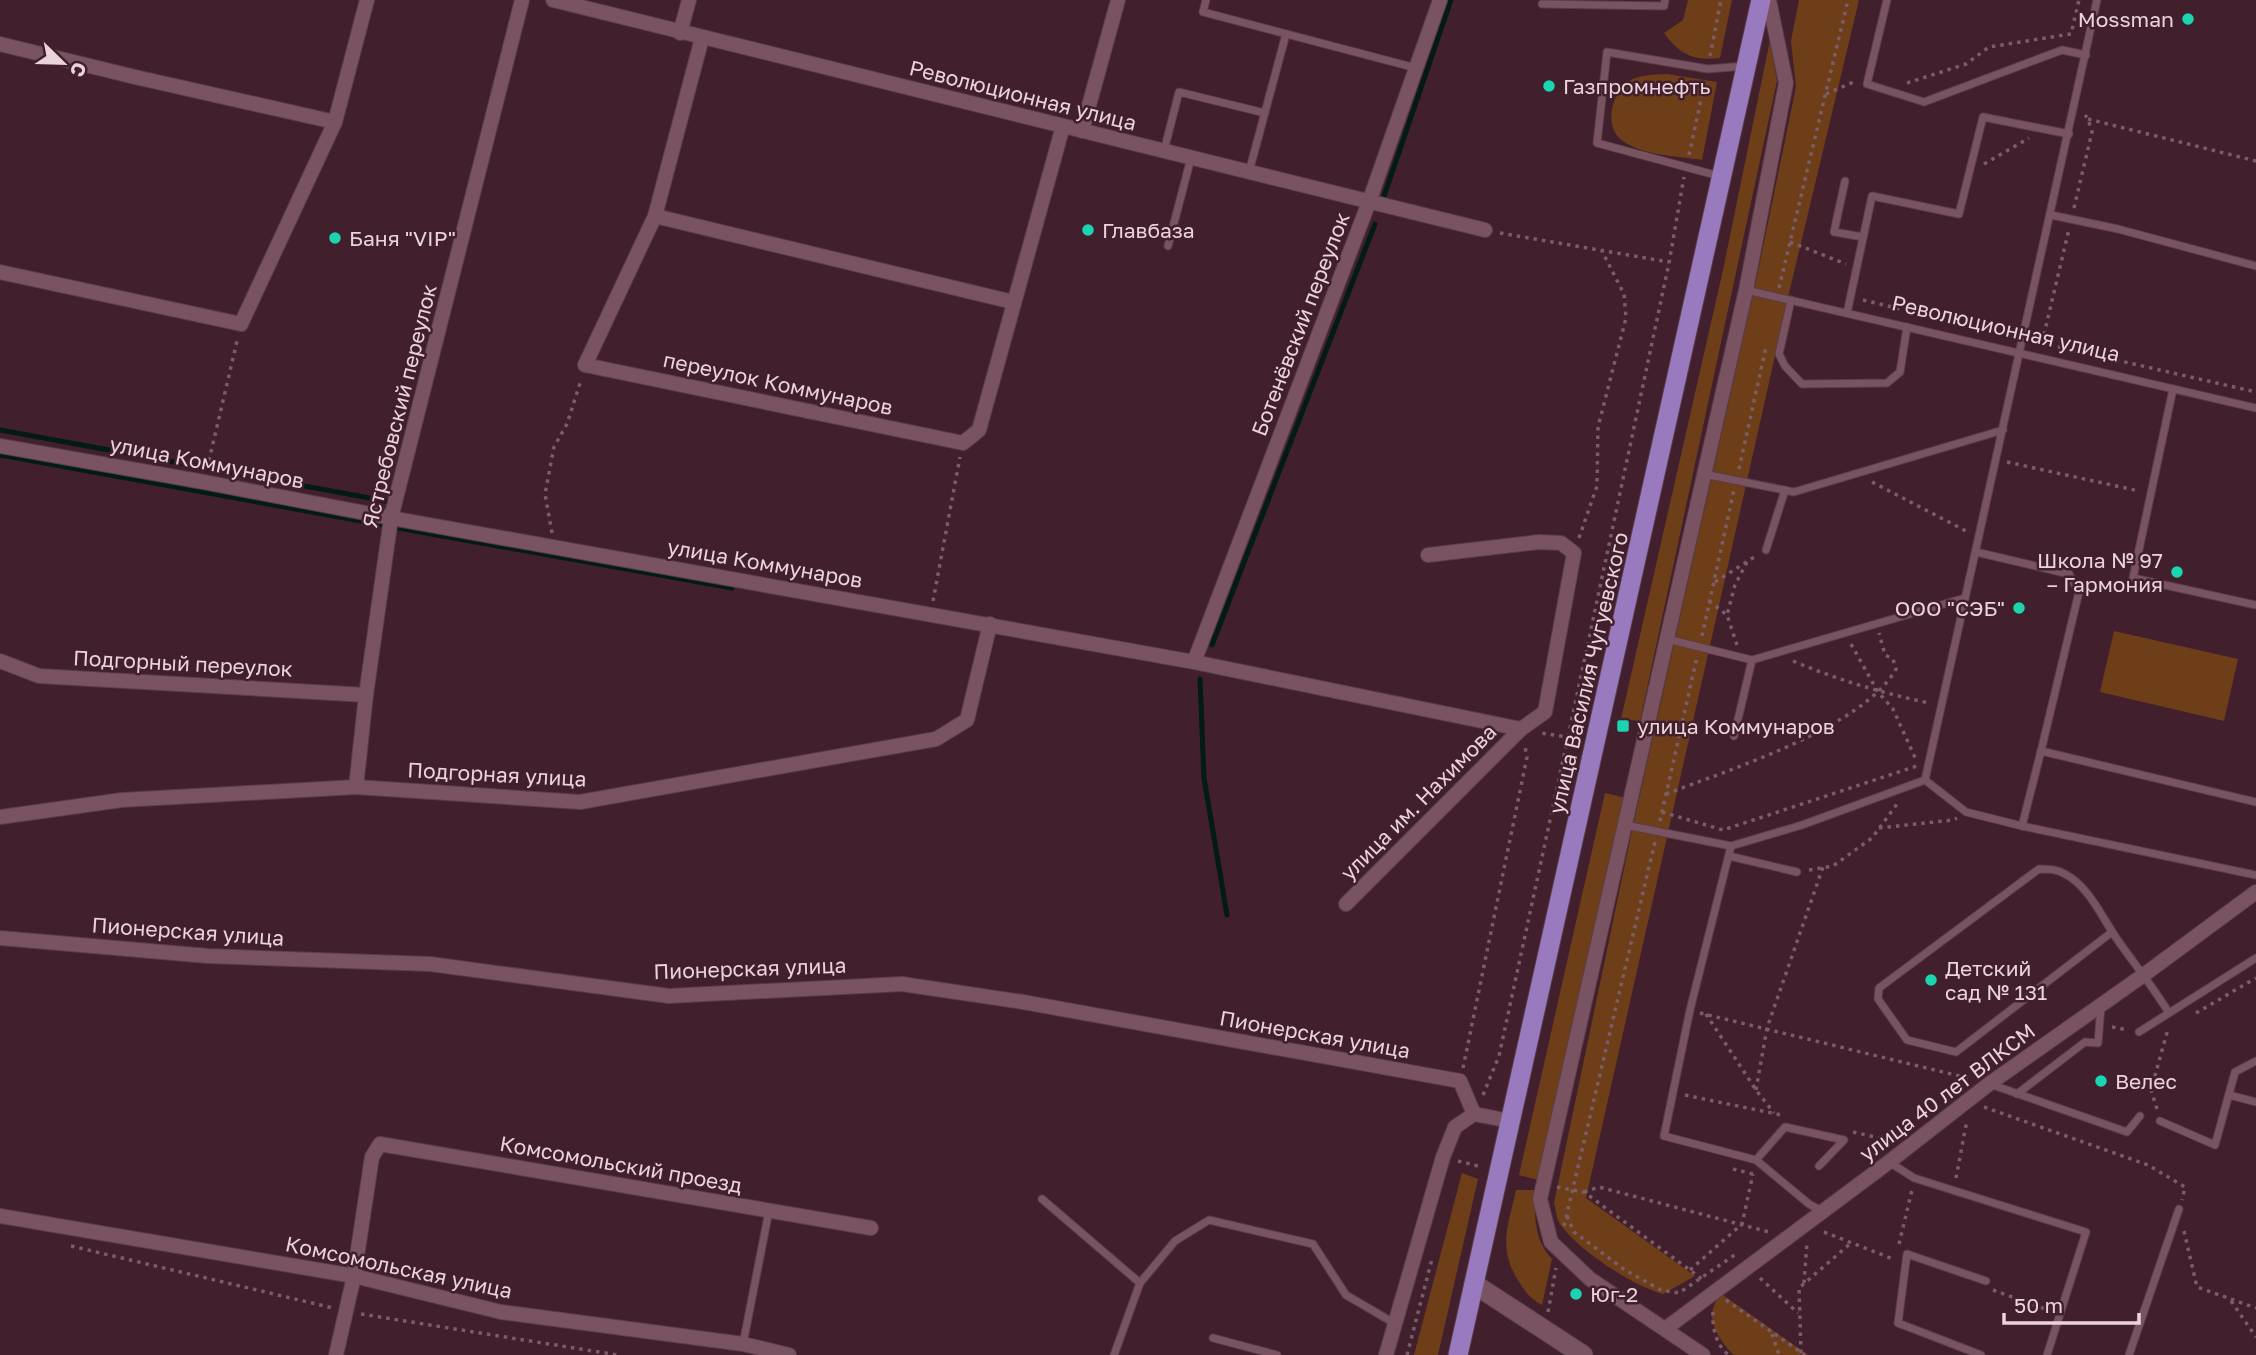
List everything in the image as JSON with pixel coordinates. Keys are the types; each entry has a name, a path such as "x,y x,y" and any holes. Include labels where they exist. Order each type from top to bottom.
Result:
{"main road":[{"name":"улица Василия Чугуевского","path":"1458,1355 1761,0"},
{"path":"1474,1284 1583,1355"}],"street":[{"path":"0,272 241,324 335,122 367,0"},
{"name":"Ястребовский переулок","path":"356,787 391,519 522,0"},
{"name":"Революционная улица","path":"552,0 1485,230"},
{"path":"680,33 689,0"},
{"path":"1082,131 1118,0"},
{"name":"Ботенёвский переулок","path":"1194,662 1368,202 1440,0"},
{"path":"1703,1355 1590,1279 1559,1250 1551,1242 1540,1199 1746,290 1786,83 1769,0"},
{"path":"585,365 655,216 702,38"},
{"path":"0,44 135,78 335,122"},
{"path":"963,443 979,430 1063,126"},
{"path":"655,216 1013,302"},
{"name":"переулок Коммунаров","path":"585,365 963,443"},
{"name":"улица Коммунаров","path":"0,446 391,519 931,613 1194,662 1521,729"},
{"path":"1428,555 1539,542 1561,543 1574,553"},
{"name":"улица им. Нахимова","path":"1346,904 1521,729 1545,712 1574,553"},
{"name":"Подгорная улица","path":"0,817 122,800 356,787 580,802 936,739 967,720 990,624"},
{"name":"Подгорный переулок","path":"0,661 39,676 366,695"},
{"name":"улица 40 лет ВЛКСМ","path":"1665,1329 1822,1211 1886,1156 2145,974 2256,892"},
{"name":"Пионерская улица","path":"0,938 208,956 430,964 670,996 902,984 1023,1002 1460,1081"},
{"path":"1460,1081 1474,1114"},
{"path":"1386,1355 1443,1157 1455,1127 1474,1114 1510,1121"},
{"name":"Комсомольский проезд","path":"354,1276 372,1157 380,1144 871,1228"},
{"name":"Комсомольская улица","path":"0,1216 354,1276 501,1312 743,1344 789,1355"},
{"path":"336,1355 354,1276"}],"lane":[{"path":"1206,0 1203,12 1416,68"},
{"path":"1542,4 1664,6 1665,0"},
{"path":"1887,0 1867,84 1924,102 2062,50 2085,58"},
{"path":"1925,780 2097,0"},
{"path":"1249,173 1286,34"},
{"path":"1723,177 1597,142 1607,52 1708,69 1748,65"},
{"path":"1164,151 1179,92 1265,113"},
{"path":"1847,313 1872,196 1959,214 1983,117 2068,134"},
{"path":"1168,246 1191,158"},
{"path":"1845,181 1835,232 1863,237"},
{"path":"2050,215 2118,229 2256,266"},
{"name":"Революционная улица","path":"1746,290 2256,408"},
{"path":"1791,300 1779,354 1785,366 1802,384 1887,383 1900,372 1907,327"},
{"path":"2173,388 2133,578 2256,605"},
{"path":"1704,474 1794,492 2003,430"},
{"path":"1766,550 1785,490"},
{"path":"1976,552 2069,574 2079,592 2022,826"},
{"path":"1667,639 1752,660 1965,598"},
{"path":"1734,736 1752,660"},
{"path":"2041,751 2256,803"},
{"path":"1625,825 1731,846 1802,825 1925,780"},
{"path":"1925,780 1966,812 2256,875"},
{"path":"1731,846 1690,1010 1664,1136 1756,1160 1809,1204 1822,1211"},
{"path":"1729,856 1797,872"},
{"path":"2112,932 1956,1052 1907,1040 1878,999 1880,988 2039,869 2052,869 2066,874 2082,887 2145,974 2169,1013"},
{"path":"2139,1032 2256,958"},
{"path":"2017,1094 2085,1042 2098,1043 2101,1005"},
{"path":"2160,1121 2215,1145 2235,1072 2256,1061"},
{"path":"1989,1084 2127,1132 2140,1116"},
{"path":"2229,1095 2256,1102"},
{"path":"1756,1160 1785,1127 1844,1140 1819,1166"},
{"path":"1886,1156 1914,1178 2086,1232 2047,1355"},
{"path":"1042,1199 1140,1283"},
{"path":"2130,1355 2179,1209"},
{"path":"743,1344 769,1211"},
{"path":"1115,1355 1140,1283 1175,1241 1209,1220 1313,1244 1346,1295 1394,1322"},
{"path":"1980,1355 1898,1323 1907,1254 1986,1281"},
{"path":"1213,1338 1277,1355"}],"path":[{"path":"1474,1114 1499,1056 1669,262 1721,0"},
{"path":"1777,297 1849,0"},
{"path":"1903,84 1966,64 1989,47 2071,34 2078,0"},
{"path":"2042,343 2092,132 2082,111"},
{"path":"2073,114 2256,161"},
{"path":"1970,172 2046,129"},
{"path":"1485,230 1669,262"},
{"path":"1790,242 1856,268"},
{"path":"1574,553 1597,486 1598,427 1626,318 1624,294 1602,251"},
{"path":"1850,297 2256,392"},
{"path":"204,482 241,324"},
{"path":"1545,1330 1571,1191 1658,832 1768,336"},
{"path":"549,546 552,535 545,494 554,447 568,424 585,365"},
{"path":"931,613 963,443"},
{"path":"1997,459 2152,494"},
{"path":"1856,474 1979,537"},
{"path":"1713,583 1766,550"},
{"path":"1741,658 1727,615 1735,585 1747,562"},
{"path":"1709,601 1727,615"},
{"path":"1666,794 1816,734 1878,692 1896,669 1892,659 1885,655 1876,624"},
{"path":"1845,633 1878,692 1893,709 1925,780"},
{"path":"1776,653 1830,676 1878,692 1941,705"},
{"path":"1460,1081 1527,757 1521,729 1568,737"},
{"path":"1662,812 1723,830 1919,765"},
{"path":"1797,872 1833,866 1872,838 1911,785"},
{"path":"1880,828 1953,820 1966,812"},
{"path":"1756,1090 1767,1028 1823,867"},
{"path":"2190,1016 2256,978"},
{"path":"1690,1010 1975,1080 1964,1087"},
{"path":"1706,1014 1756,1090 1785,1127"},
{"path":"2160,1121 2151,1090 2168,1029"},
{"path":"1673,1093 1774,1113"},
{"path":"1975,1104 2148,1165 2185,1187 2179,1209 2197,1287 2256,1308"},
{"path":"1954,1189 1968,1120"},
{"path":"1886,1156 1893,1141"},
{"path":"1458,1161 1461,1150"},
{"path":"1690,1270 1742,1224 1756,1160"},
{"path":"1728,1167 1753,1174 1762,1182"},
{"path":"1895,1260 1914,1178"},
{"path":"1571,1191 1584,1192 1599,1186 1769,1232"},
{"path":"1584,1192 1701,1278"},
{"path":"1566,1214 1574,1232 1625,1270 1661,1290 1679,1293 1746,1247"},
{"path":"1757,1239 1778,1225"},
{"path":"1824,1232 1883,1255"},
{"path":"1804,1284 1808,1243"},
{"path":"1802,1354 1799,1288 1852,1243"},
{"path":"61,1244 346,1311 618,1355"},
{"path":"1407,1355 1435,1249"},
{"path":"1758,1277 1800,1314"},
{"path":"1986,1281 1988,1288 2060,1315"},
{"path":"2230,1299 2256,1337"},
{"path":"1725,1300 1802,1354"},
{"path":"1713,1307 1713,1327 1723,1350 1729,1355"},
{"path":"1771,1332 1779,1355"}],"shaded area":[{"path":"1688,0 1732,0 1720,58 1688,55 1676,47 1664,33 1683,20"},
{"path":"1799,0 1859,0 1790,289 1586,1198 1695,1276 1663,1294 1622,1275 1579,1245 1560,1224 1554,1203 1634,821 1756,281 1796,87 1791,41"},
{"path":"1770,40 1777,81 1640,721 1621,719 1723,270"},
{"path":"1667,74 1717,82 1702,160 1641,150 1623,141 1614,129 1613,105 1625,84 1640,77"},
{"path":"2114,631 2238,659 2224,721 2100,692"},
{"path":"1605,793 1626,798 1539,1180 1519,1175"},
{"path":"1462,1173 1478,1179 1438,1355 1414,1355"},
{"path":"1516,1190 1535,1190 1538,1235 1552,1259 1542,1305 1521,1285 1507,1255 1508,1224"},
{"path":"1720,1293 1808,1355 1734,1355 1719,1337 1714,1326 1713,1309"}],"waterway":[{"path":"1382,202 1451,0"},
{"path":"1212,645 1375,224"},
{"path":"0,430 386,501"},
{"path":"0,455 383,525"},
{"path":"398,528 732,588"},
{"path":"1200,679 1204,778 1227,915"}],"place":[{"name":"Mossman","path":"2188,19"},
{"name":"Газпромнефть","path":"1549,86"},
{"name":"Главбаза","path":"1088,230"},
{"name":"Баня \"VIP\"","path":"335,238"},
{"name":"Школа № 97 – Гармония","path":"2177,572"},
{"name":"ООО \"СЭБ\"","path":"2019,608"},
{"name":"улица Коммунаров","path":"1623,726"},
{"name":"Детский сад № 131","path":"1931,980"},
{"name":"Велес","path":"2101,1081"},
{"name":"Юг-2","path":"1576,1294"}]}
